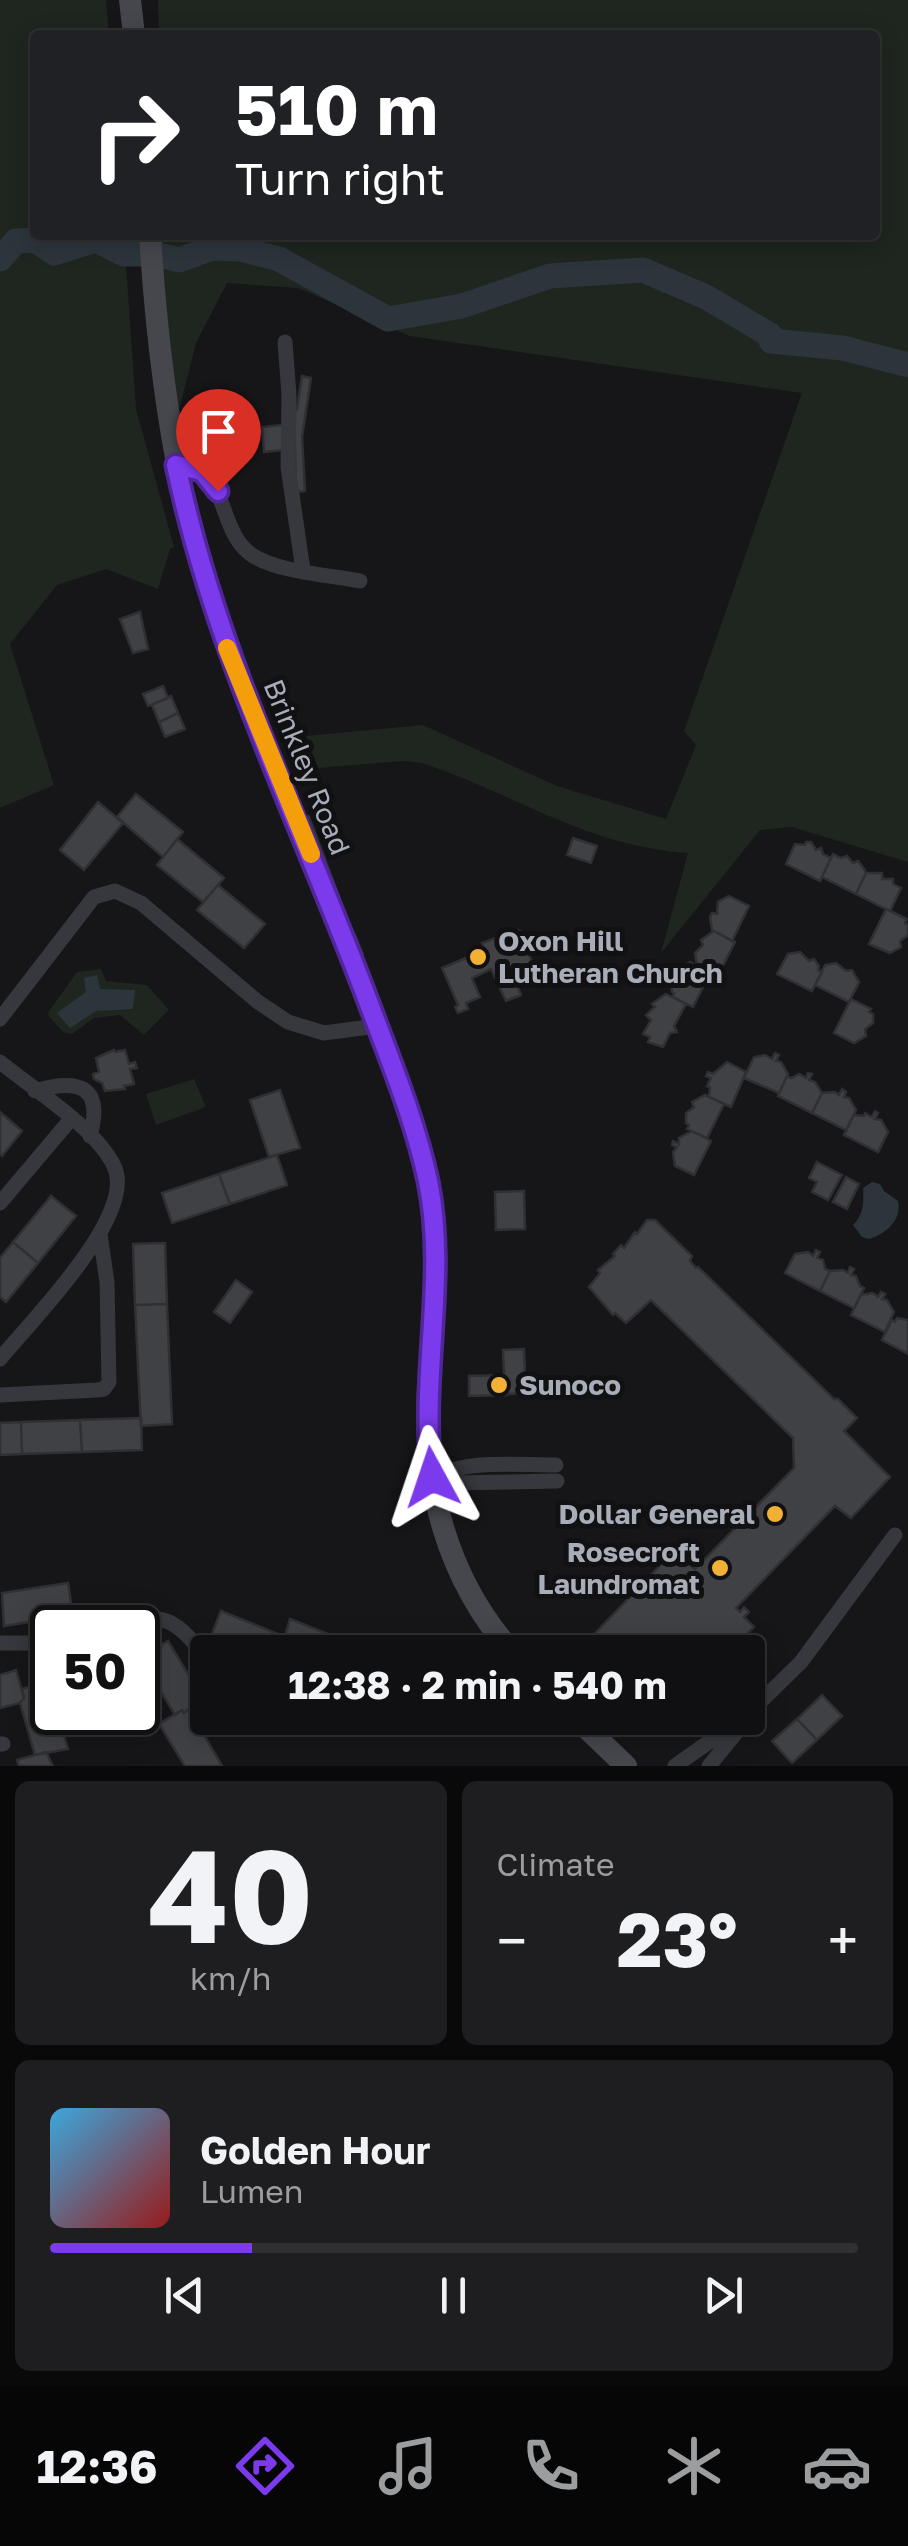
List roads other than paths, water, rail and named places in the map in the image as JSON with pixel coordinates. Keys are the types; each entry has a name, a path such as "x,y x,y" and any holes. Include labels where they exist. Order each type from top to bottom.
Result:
{"main road":[{"path":"130,0 133,30"},
{"name":"Brinkley Road","path":"150,240 169,432 198,560 228,652 377,1026 427,1180 436,1234 427,1415 435,1502 451,1556 496,1634"},
{"path":"594,1735 626,1766"}],"street":[{"path":"285,342 288,467 303,570"},
{"path":"176,465 194,467 209,476 234,534 250,554 268,563 360,581"},
{"path":"0,1019 94,897 115,891 141,903 258,1002 288,1022 324,1033 377,1026"},
{"path":"0,1062 90,1136 108,1156 118,1181 116,1199 100,1234 0,1359"},
{"path":"35,1091 65,1084 90,1094 96,1109 90,1136"},
{"path":"0,1202 71,1119"},
{"path":"0,1396 97,1390 104,1389 109,1382 107,1282 100,1234"},
{"path":"432,1477 455,1466 474,1464 557,1473"},
{"path":"765,1697 820,1638 895,1535"},
{"path":"160,1619 171,1621 190,1637"},
{"path":"0,1642 30,1643"},
{"path":"675,1766 719,1735"},
{"path":"709,1766 733,1735"}],"waterway":[{"path":"0,259 16,241 35,240 54,253 96,240 124,254 156,254 179,260 212,248 240,249 279,259 388,319 462,306 550,276 643,270 706,297 770,335 771,341 843,348 908,365"},
{"path":"308,817 339,899"},
{"path":"354,935 362,954"}],"place":[{"name":"Oxon Hill Lutheran Church","path":"478,957"},
{"name":"Sunoco","path":"499,1385"},
{"name":"Dollar General","path":"775,1514"},
{"name":"Rosecroft Laundromat","path":"720,1568"}]}
